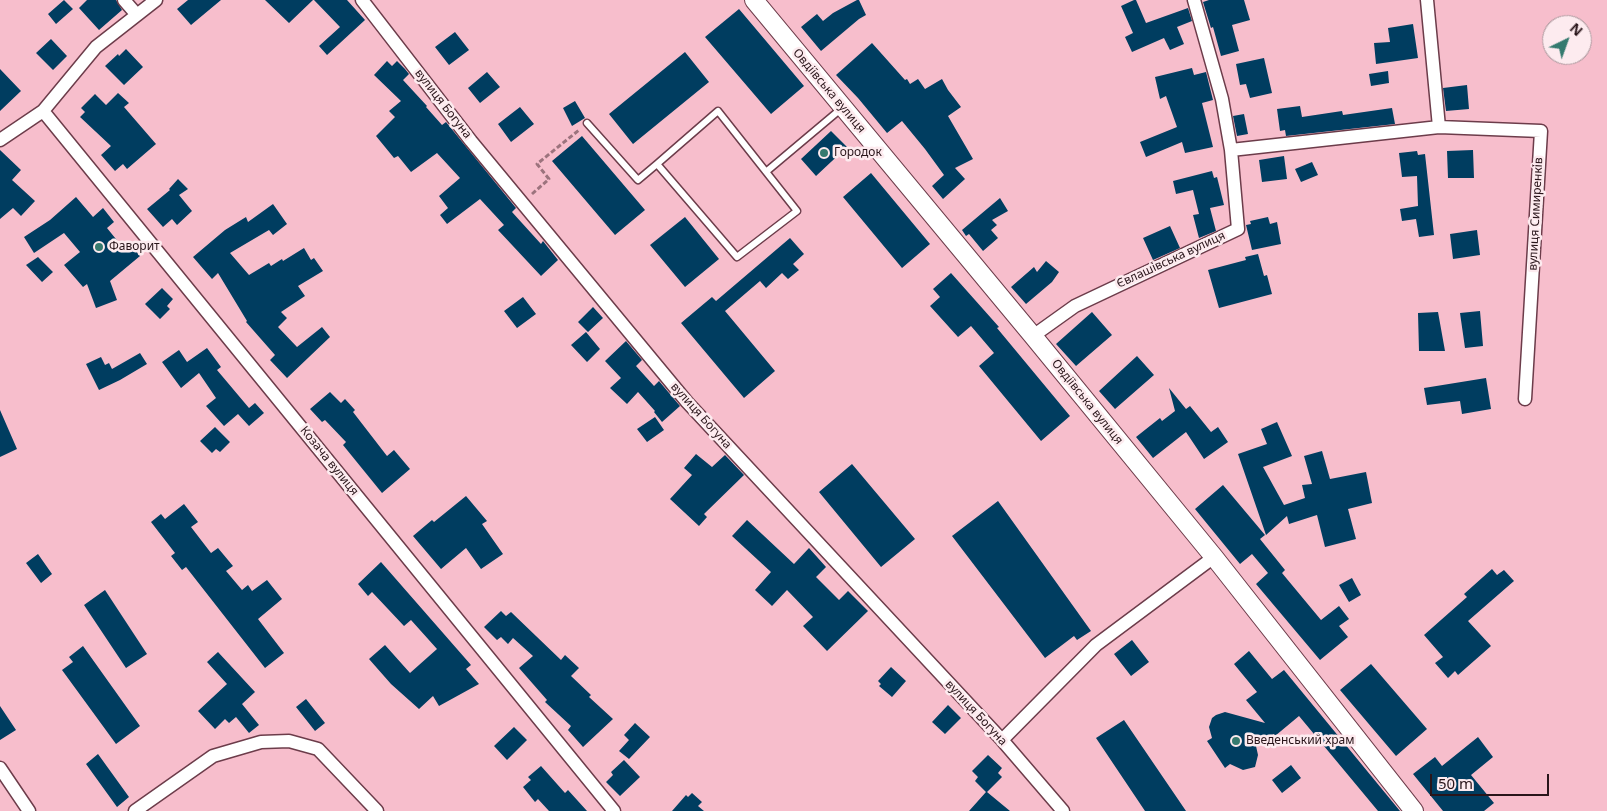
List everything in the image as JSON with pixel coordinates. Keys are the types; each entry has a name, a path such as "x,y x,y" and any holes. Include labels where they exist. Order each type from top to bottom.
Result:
{"main road":[{"name":"Овдіївська вулиця","path":"754,0 1214,557 1414,811"}],"street":[{"path":"124,0 137,15"},
{"path":"0,140 43,111 96,47 156,0"},
{"name":"вулиця Богуна","path":"362,0 471,141 687,402 1002,740 1063,811"},
{"name":"Євлашівська вулиця","path":"1033,336 1075,306 1238,229 1231,150 1222,99 1194,0"},
{"path":"1427,0 1439,127"},
{"name":"Козача вулиця","path":"43,111 614,811"},
{"name":"вулиця Симиренків","path":"1231,150 1439,127 1541,131 1525,399"},
{"path":"1002,740 1096,645 1214,557"},
{"path":"135,811 213,756 261,742 289,742 318,749 377,811"},
{"path":"0,768 30,811"}],"lane":[{"path":"767,171 843,107"},
{"path":"587,123 638,180 718,111 798,211 737,257 657,164"}],"path":[{"path":"522,202 549,179 537,164 587,123"}],"building":[{"path":"64,0 73,9 56,24 48,14"},
{"path":"87,0 116,0 122,10 99,30 79,8"},
{"path":"188,0 221,0 191,25 177,9"},
{"path":"265,0 313,0 289,23"},
{"path":"314,0 347,0 365,20 327,55 319,46 340,27"},
{"path":"859,0 866,15 821,51 801,27 817,14 823,21 833,13"},
{"path":"1136,0 1146,23 1188,8 1192,21 1177,27 1184,44 1170,50 1164,38 1132,52 1125,37 1133,33 1121,6"},
{"path":"1209,0 1244,0 1250,20 1232,25 1239,51 1221,56 1213,27 1211,28 1203,2"},
{"path":"739,9 804,86 771,114 705,37"},
{"path":"1413,24 1418,58 1376,64 1374,43 1390,42 1388,28"},
{"path":"455,32 469,50 449,65 435,47"},
{"path":"51,39 67,56 53,70 36,53"},
{"path":"872,43 910,84 918,79 925,89 942,79 961,107 948,116 973,159 955,168 965,179 943,199 932,186 944,175 902,121 887,133 836,75"},
{"path":"126,49 143,67 124,85 105,66"},
{"path":"685,52 709,82 633,144 609,114"},
{"path":"1264,58 1272,93 1250,98 1246,84 1240,85 1236,64"},
{"path":"387,61 392,66 397,61 405,69 409,74 403,80 442,125 446,122 516,208 512,212 541,244 543,241 558,260 541,276 498,230 504,225 480,199 447,224 440,215 448,208 439,196 460,178 437,153 411,172 398,156 394,158 376,136 395,117 389,111 401,101 374,75"},
{"path":"1192,68 1194,75 1206,72 1213,100 1202,103 1213,147 1185,153 1182,142 1146,157 1140,142 1177,127 1166,96 1160,99 1155,77"},
{"path":"0,69 21,91 0,111"},
{"path":"1388,71 1389,83 1371,86 1369,74"},
{"path":"487,72 500,87 480,103 468,88"},
{"path":"1467,85 1469,109 1446,111 1443,88"},
{"path":"118,93 129,103 124,107 156,144 127,169 123,164 115,171 101,155 111,146 80,117 85,112 81,108 95,94 106,105"},
{"path":"575,101 585,118 572,126 563,108"},
{"path":"1300,106 1302,117 1342,111 1343,115 1392,108 1395,124 1286,136 1285,130 1280,131 1277,109"},
{"path":"520,107 534,124 511,142 498,124"},
{"path":"1244,114 1248,134 1237,136 1233,116"},
{"name":"Городок","path":"831,131 847,147 816,176 801,159"},
{"path":"582,136 645,210 615,235 552,161"},
{"path":"0,150 21,170 12,180 35,201 21,216 13,208 0,219"},
{"path":"1473,150 1474,178 1448,178 1447,151"},
{"path":"1417,151 1418,155 1425,154 1434,235 1419,237 1416,219 1402,221 1400,209 1418,206 1417,176 1402,177 1399,153"},
{"path":"1284,156 1287,179 1262,182 1259,160"},
{"path":"1312,162 1318,175 1301,182 1295,169"},
{"path":"1212,171 1214,178 1217,177 1224,205 1210,208 1216,231 1199,238 1193,215 1199,214 1193,190 1176,194 1173,181"},
{"path":"871,173 930,244 902,268 843,197"},
{"path":"178,179 188,189 179,195 192,211 177,225 172,219 163,227 147,209 170,190"},
{"path":"76,197 93,217 103,208 114,222 107,228 124,249 130,244 140,256 110,281 117,300 96,308 87,284 83,287 64,265 80,252 64,233 34,253 24,237 50,220"},
{"path":"1000,198 1008,211 992,220 997,225 991,230 998,238 983,251 969,234 966,236 962,230"},
{"path":"273,204 287,224 273,235 269,230 230,253 249,275 269,263 271,266 282,259 283,261 304,248 311,260 314,258 323,271 298,286 305,296 281,312 287,318 278,327 297,347 322,327 330,337 287,378 270,360 275,355 246,322 218,273 212,279 193,257 225,230 246,217 248,222"},
{"path":"685,217 719,259 685,287 650,245"},
{"path":"1268,217 1270,224 1277,222 1281,244 1252,250 1246,225 1251,224 1250,221"},
{"path":"1170,226 1180,248 1153,260 1143,238"},
{"path":"1477,230 1480,255 1453,259 1450,234"},
{"path":"790,238 804,254 793,264 799,270 788,279 782,273 766,288 760,281 725,311 775,371 744,398 681,323 712,297 716,301"},
{"path":"1258,254 1264,276 1267,275 1272,294 1219,308 1208,270 1246,260 1245,257"},
{"path":"38,257 53,272 42,282 26,265"},
{"path":"1046,261 1059,272 1052,282 1026,304 1011,287 1034,267 1037,272"},
{"path":"951,273 999,327 997,328 1070,416 1041,441 979,366 994,353 971,326 958,337 930,306 940,297 933,289"},
{"path":"162,288 173,299 167,306 170,309 160,319 145,304"},
{"path":"523,297 536,314 517,328 504,311"},
{"path":"593,307 603,318 588,332 578,322"},
{"path":"1480,311 1483,346 1465,348 1460,313"},
{"path":"1092,312 1112,335 1076,366 1056,344"},
{"path":"1438,312 1445,351 1419,351 1418,313"},
{"path":"586,332 600,349 587,362 571,345"},
{"path":"626,341 642,360 636,366 654,386 659,381 680,406 662,422 638,392 627,404 610,388 621,378 605,361"},
{"path":"207,348 221,367 217,370 249,408 255,403 264,413 249,426 238,414 224,426 206,406 216,398 199,373 181,388 162,362 179,350 187,362"},
{"path":"140,353 147,364 99,390 86,364 101,357 105,365 109,363 112,369"},
{"path":"1137,356 1154,375 1115,409 1099,391"},
{"path":"1486,378 1491,409 1462,414 1460,401 1427,405 1424,388"},
{"path":"1169,388 1186,409 1190,406 1211,432 1218,427 1228,442 1204,459 1186,432 1153,458 1136,437 1160,418 1162,421 1175,411"},
{"path":"330,392 341,403 345,399 355,410 353,412 387,456 394,450 410,469 382,493 343,445 346,442 325,420 322,422 310,409"},
{"path":"0,410 17,449 0,457"},
{"path":"655,417 664,430 647,442 637,429"},
{"path":"1277,422 1292,456 1263,467 1284,505 1305,498 1302,485 1312,484 1304,456 1322,451 1330,479 1366,472 1372,503 1348,509 1356,539 1325,547 1317,515 1289,524 1287,516 1266,535 1238,454 1267,444 1261,429"},
{"path":"215,427 230,442 220,452 216,449 212,453 200,441"},
{"path":"696,454 712,467 725,455 744,475 704,514 707,517 699,526 670,499 692,475 684,468"},
{"path":"852,464 915,539 881,567 819,492"},
{"path":"1223,485 1265,535 1260,539 1285,570 1282,573 1321,620 1339,606 1349,619 1339,626 1348,637 1320,660 1256,584 1268,573 1252,554 1240,564 1195,509"},
{"path":"466,496 487,521 482,524 503,554 481,569 466,548 441,569 413,536"},
{"path":"998,501 1091,631 1077,640 1074,636 1045,658 952,536"},
{"path":"184,504 198,522 191,527 211,553 218,548 233,566 226,571 242,590 248,585 252,591 267,580 282,599 258,619 284,653 265,668 186,567 182,570 171,556 175,553 151,522 161,514 165,519"},
{"path":"747,520 794,564 809,548 826,567 816,577 839,600 848,591 868,611 827,651 803,626 813,617 787,590 772,606 755,590 771,572 732,536"},
{"path":"38,554 52,574 41,583 26,563"},
{"path":"381,562 471,665 466,669 479,684 439,706 433,696 419,709 391,684 369,659 385,645 410,673 437,649 411,620 404,626 372,592 368,596 358,584"},
{"path":"1492,569 1497,575 1504,570 1514,581 1468,621 1491,646 1458,675 1455,671 1448,678 1435,663 1443,657 1424,635 1467,597 1464,594"},
{"path":"1352,578 1361,595 1349,602 1339,585"},
{"path":"105,590 147,654 126,668 84,605"},
{"path":"501,611 506,616 511,612 561,660 565,655 579,668 571,676 591,695 589,697 613,719 583,747 568,730 571,726 545,702 547,700 519,668 533,656 513,638 508,644 501,637 497,640 484,627"},
{"path":"1132,640 1149,662 1131,676 1114,654"},
{"path":"83,646 140,726 116,744 62,670 73,662 69,657"},
{"path":"1249,651 1272,679 1284,670 1400,811 1378,811 1299,716 1275,736 1274,734 1256,746 1258,755 1255,767 1243,770 1230,764 1225,768 1207,741 1212,738 1209,727 1212,718 1225,712 1265,723 1246,700 1257,692 1234,664"},
{"path":"218,652 255,692 242,704 259,725 249,733 236,717 229,723 225,719 215,729 198,711 227,684 207,662"},
{"path":"1371,664 1427,729 1396,756 1340,690"},
{"path":"891,667 906,681 892,697 879,686 881,684 878,681"},
{"path":"306,699 325,723 315,731 296,707"},
{"path":"948,705 961,718 945,734 932,722"},
{"path":"0,706 16,730 0,740"},
{"path":"1124,720 1186,811 1145,811 1096,738"},
{"path":"635,723 650,737 629,759 619,751 629,740 624,735"},
{"path":"514,727 527,740 507,760 494,746"},
{"path":"1478,737 1493,757 1471,775 1494,803 1484,811 1443,811 1413,774 1435,757 1442,766"},
{"path":"98,754 129,797 117,807 86,764"},
{"path":"988,755 1002,768 998,773 1002,777 987,792 1010,811 969,811 986,792 975,781 978,777 972,771"},
{"path":"624,760 640,777 620,796 606,782 613,775 611,772"},
{"path":"1291,765 1301,778 1282,793 1272,780"},
{"path":"541,766 565,793 568,790 587,811 549,811 538,799 535,802 523,787 531,780 528,777"},
{"path":"692,793 702,802 698,806 704,811 672,811 686,795 688,797"}],"place":[{"name":"Городок","path":"824,153"},
{"name":"Фаворит","path":"99,247"},
{"name":"Введенський храм","path":"1236,741"}]}
